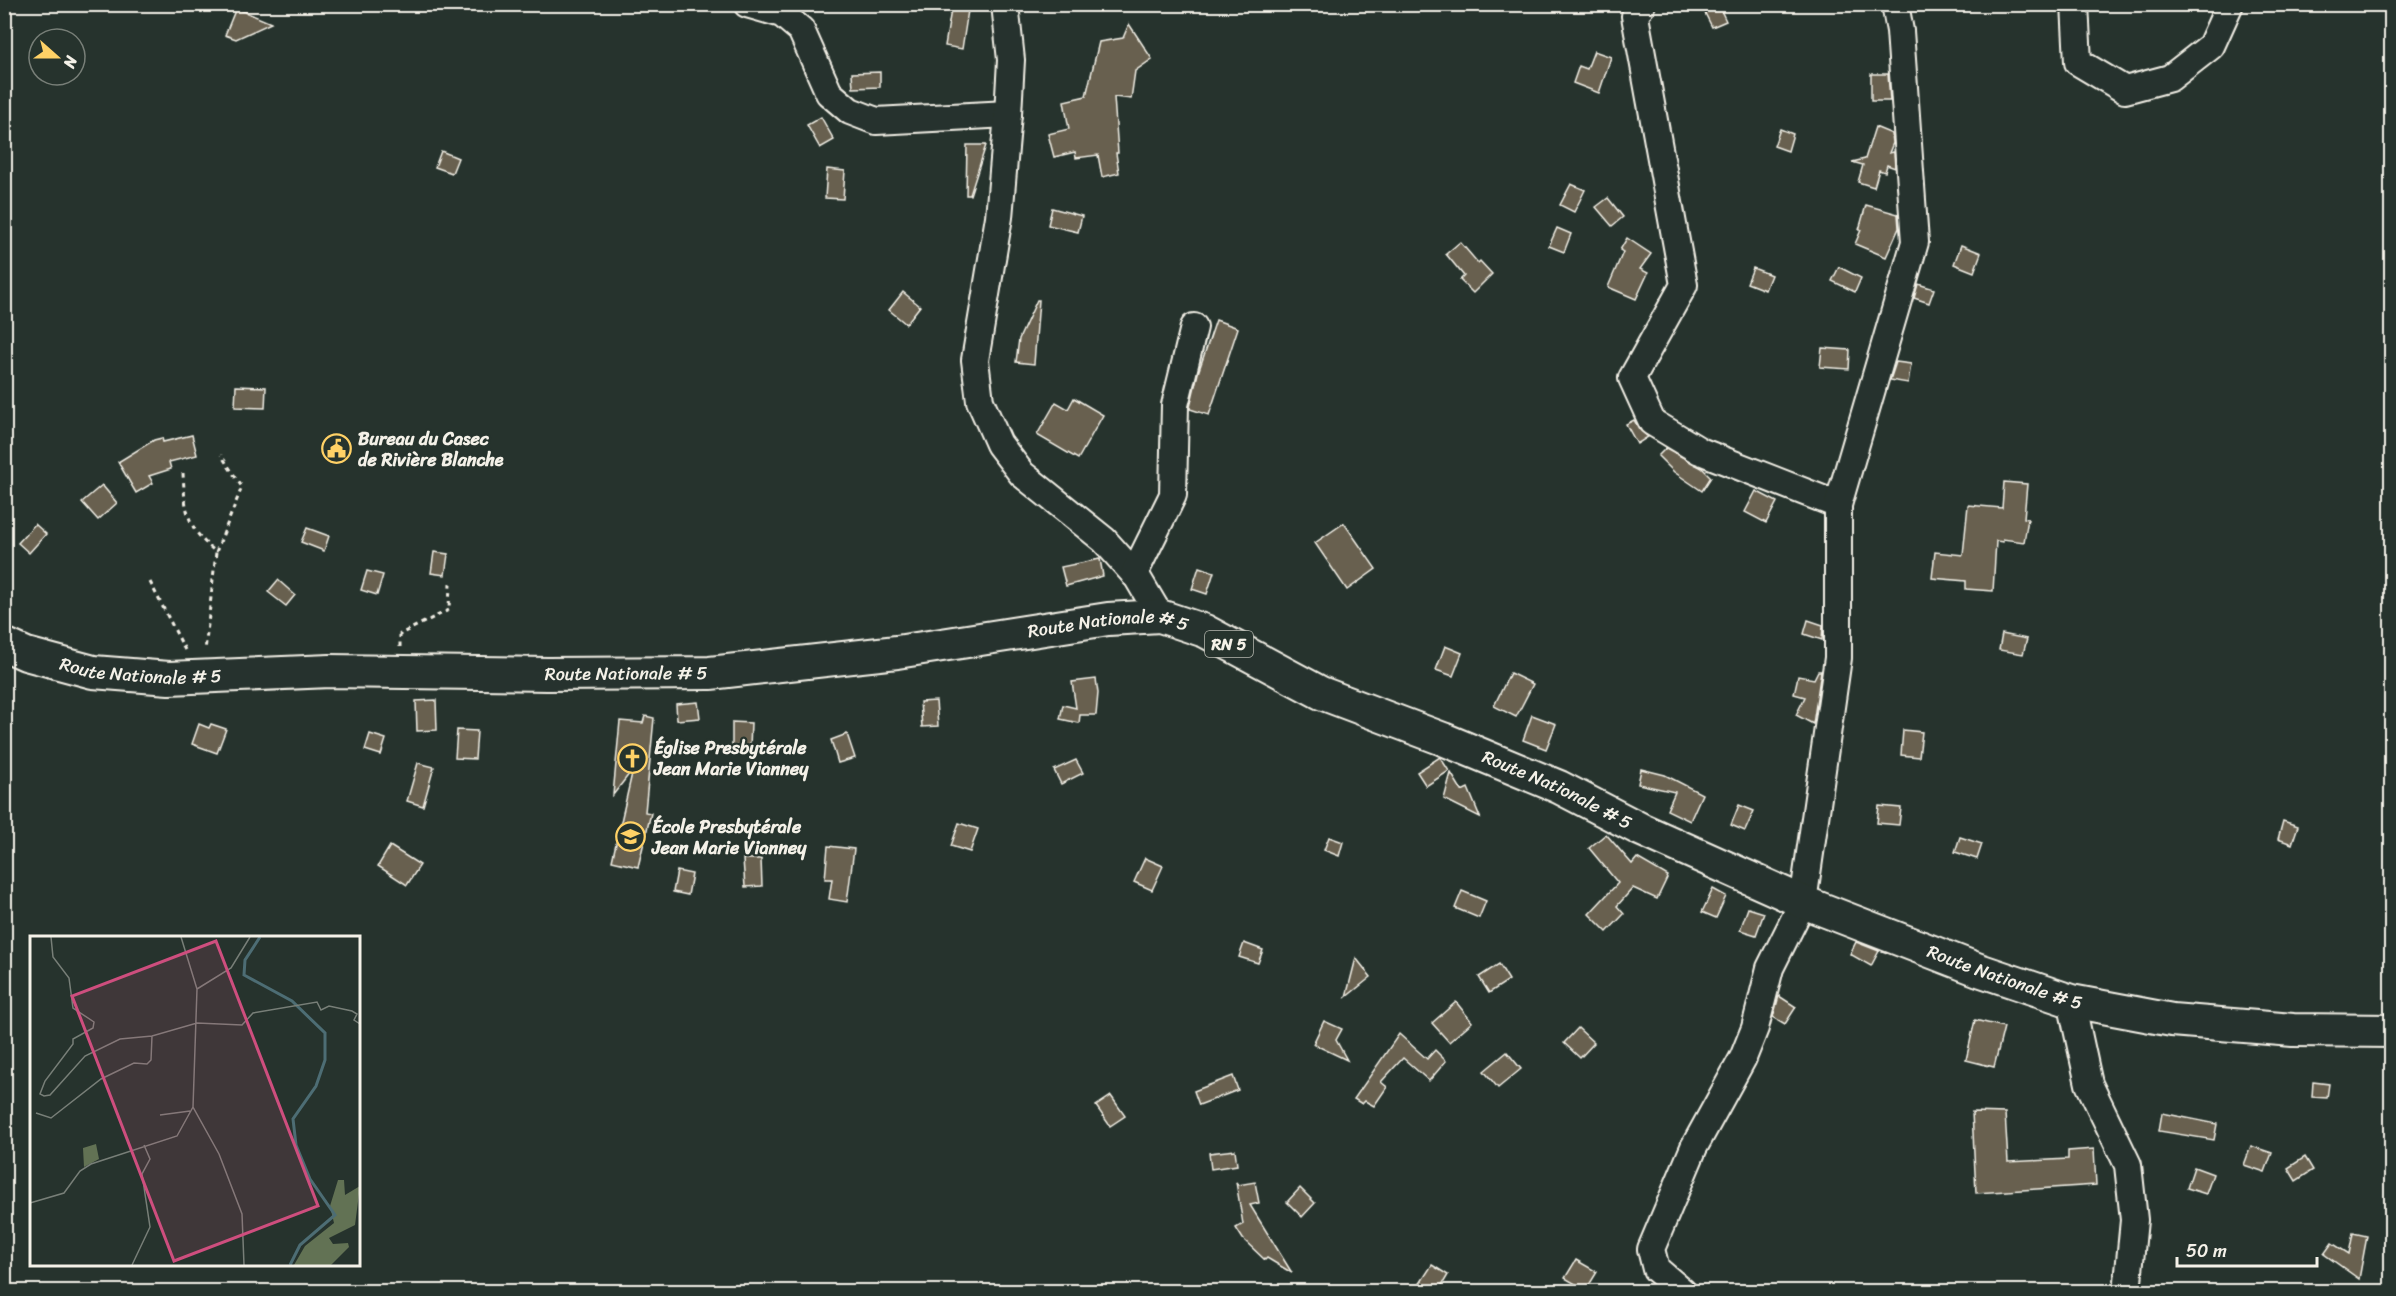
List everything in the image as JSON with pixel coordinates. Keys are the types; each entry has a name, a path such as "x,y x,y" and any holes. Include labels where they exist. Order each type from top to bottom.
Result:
{"main road":[{"name":"Route Nationale # 5","path":"4,645 26,654 93,672 169,678 330,671 710,673 897,652 1108,620 1160,616 1205,631 1321,693 1443,739 1558,788 1640,829 1803,902 1979,970 2072,1001 2172,1020 2293,1030 2391,1031"}],"street":[{"path":"747,4 782,14 801,30 829,93 850,111 876,121 1008,114"},
{"path":"1005,4 1011,60 1008,114 999,217 975,360 980,401 999,444 1022,474 1104,540 1134,574 1160,616"},
{"path":"1642,4 1635,16 1684,285 1632,378 1652,422 1700,451 1838,505"},
{"path":"1683,1292 1656,1269 1651,1249 1694,1147 1743,1058 1755,1028 1770,968 1803,902 1838,658 1838,505 1915,242 1900,31 1895,4"},
{"path":"2075,4 2078,62 2125,90 2170,78 2211,46 2230,4"},
{"path":"1134,574 1173,495 1174,405 1194,327"},
{"path":"2072,1001 2090,1084 2128,1165 2134,1220 2127,1292"}],"path":[{"path":"200,677 216,552 242,487 221,455"},
{"path":"183,473 186,511 201,540 216,552"},
{"path":"150,582 200,677"},
{"path":"398,672 400,634 449,610 450,583"}],"building":[{"path":"952,4 969,4 962,49 945,46"},
{"path":"1718,4 1726,21 1712,27 1704,11"},
{"path":"236,8 271,23 236,39 225,35"},
{"path":"1129,24 1152,59 1135,71 1131,99 1114,97 1119,173 1102,177 1098,155 1076,158 1075,152 1054,157 1048,134 1069,129 1064,101 1086,96 1099,42 1123,38"},
{"path":"1594,51 1611,57 1599,93 1573,83 1579,66 1587,69"},
{"path":"880,72 880,87 853,88 852,73"},
{"path":"1871,74 1888,74 1890,101 1871,101"},
{"path":"821,117 834,140 820,148 807,125"},
{"path":"1875,127 1892,134 1893,143 1889,153 1894,152 1895,168 1887,165 1885,172 1879,170 1874,187 1858,182 1863,165 1852,162 1865,159"},
{"path":"1780,129 1793,134 1788,151 1774,146"},
{"path":"967,145 986,145 970,195 966,195"},
{"path":"441,151 458,158 452,173 435,167"},
{"path":"827,169 845,171 843,199 825,198"},
{"path":"1571,184 1585,190 1574,212 1560,205"},
{"path":"1608,198 1623,217 1612,226 1596,207"},
{"path":"1866,205 1898,214 1899,228 1886,257 1855,244 1861,230 1859,230"},
{"path":"1052,208 1082,216 1078,232 1048,225"},
{"path":"1557,228 1571,234 1564,252 1549,246"},
{"path":"1627,238 1651,254 1640,269 1648,273 1636,299 1608,287 1623,252 1620,250"},
{"path":"1460,242 1478,263 1480,261 1492,274 1473,293 1460,280 1464,276 1446,254"},
{"path":"1961,245 1981,253 1974,272 1954,264"},
{"path":"1839,267 1861,278 1855,292 1832,281"},
{"path":"1753,268 1771,275 1765,290 1747,283"},
{"path":"1918,284 1934,289 1929,303 1914,298"},
{"path":"903,292 920,306 906,324 889,310"},
{"path":"1039,300 1034,364 1016,362 1019,339"},
{"path":"1216,320 1238,328 1209,415 1190,409 1190,407 1198,373"},
{"path":"1822,348 1850,350 1849,369 1820,367"},
{"path":"1896,362 1911,364 1908,383 1890,380"},
{"path":"236,386 266,387 265,408 235,407"},
{"path":"1074,398 1103,415 1078,459 1037,435 1056,402 1068,409"},
{"path":"1634,420 1639,429 1648,437 1637,444 1626,424"},
{"path":"192,435 197,455 169,462 171,469 149,476 153,483 136,493 118,462 154,440 162,438 163,442"},
{"path":"1666,448 1702,468 1711,477 1702,491 1674,472 1658,456"},
{"path":"2004,482 2027,484 2024,518 2028,519 2024,542 2003,539 2003,542 1996,541 1993,591 1966,589 1966,581 1932,578 1935,552 1963,555 1968,505 2002,508"},
{"path":"102,485 117,503 98,520 82,502"},
{"path":"1756,491 1777,502 1766,523 1745,512"},
{"path":"1344,523 1376,569 1347,590 1315,543"},
{"path":"35,524 46,534 29,553 18,543"},
{"path":"307,528 329,536 324,551 301,542"},
{"path":"434,552 448,554 445,575 431,573"},
{"path":"1100,559 1103,576 1066,586 1061,567"},
{"path":"1199,567 1214,572 1207,594 1192,589"},
{"path":"367,571 383,575 377,595 361,590"},
{"path":"278,580 295,595 286,606 268,592"},
{"path":"1808,620 1823,625 1822,640 1804,634"},
{"path":"2002,634 2027,639 2023,654 1999,650"},
{"path":"1445,646 1462,653 1453,676 1436,670"},
{"path":"1818,671 1821,671 1813,724 1796,715 1805,697 1794,694 1798,676 1814,679"},
{"path":"1510,673 1533,684 1516,717 1494,706"},
{"path":"1096,679 1098,693 1096,715 1080,715 1079,723 1060,719 1063,705 1076,708 1072,682"},
{"path":"436,700 437,730 417,731 416,701"},
{"path":"936,701 938,726 922,727 920,702"},
{"path":"698,702 700,718 677,720 676,704"},
{"path":"1532,715 1556,724 1546,749 1523,740"},
{"path":"645,716 654,718 645,812 651,813 638,867 612,861 633,769 613,795 620,721 643,723"},
{"path":"732,722 751,723 750,747 732,746"},
{"path":"199,724 209,728 211,724 226,729 217,753 192,744"},
{"path":"457,730 477,731 475,759 455,758"},
{"path":"1903,730 1922,732 1919,757 1901,755"},
{"path":"370,734 386,739 381,755 365,750"},
{"path":"847,734 855,758 838,763 831,740"},
{"path":"1440,757 1449,771 1426,786 1417,772"},
{"path":"1076,760 1083,773 1061,784 1054,770"},
{"path":"418,763 434,767 423,806 407,801"},
{"path":"1641,769 1665,775 1702,794 1690,821 1667,810 1675,792 1638,784"},
{"path":"1451,773 1462,791 1468,788 1480,817 1444,799"},
{"path":"1739,805 1754,811 1745,831 1731,825"},
{"path":"1879,806 1901,808 1899,825 1877,823"},
{"path":"2283,821 2298,826 2292,844 2278,839"},
{"path":"959,823 978,829 970,852 951,846"},
{"path":"1606,834 1632,864 1637,858 1668,876 1657,899 1633,888 1617,906 1624,914 1607,932 1589,914 1618,883 1589,848"},
{"path":"1329,837 1343,842 1339,856 1324,850"},
{"path":"1960,837 1982,844 1977,859 1955,852"},
{"path":"390,846 420,865 407,885 378,866"},
{"path":"828,846 854,849 847,902 829,899 832,879 825,879"},
{"path":"1145,858 1163,866 1152,890 1134,882"},
{"path":"743,859 761,859 762,886 745,887"},
{"path":"677,871 692,874 688,895 673,892"},
{"path":"1713,889 1726,896 1716,918 1702,912"},
{"path":"1462,891 1486,901 1479,918 1455,908"},
{"path":"1748,908 1764,913 1756,935 1740,930"},
{"path":"1856,942 1879,951 1871,966 1850,954"},
{"path":"1244,943 1263,950 1258,963 1239,957"},
{"path":"1356,958 1371,977 1346,997"},
{"path":"1499,964 1509,980 1489,993 1479,977"},
{"path":"1779,996 1796,1007 1785,1024 1773,1017"},
{"path":"1456,1002 1472,1022 1449,1042 1432,1023"},
{"path":"1975,1020 2004,1027 1994,1067 1966,1060"},
{"path":"1324,1021 1342,1029 1336,1040 1347,1060 1313,1044"},
{"path":"1578,1028 1594,1043 1580,1058 1564,1043"},
{"path":"1399,1034 1427,1059 1435,1050 1446,1061 1429,1081 1403,1058 1381,1082 1387,1087 1374,1106 1365,1101 1362,1104 1354,1099"},
{"path":"1507,1052 1521,1069 1498,1088 1484,1071"},
{"path":"1233,1076 1238,1090 1199,1105 1194,1091"},
{"path":"2313,1082 2329,1084 2327,1098 2312,1097"},
{"path":"1111,1096 1125,1116 1110,1126 1096,1106"},
{"path":"1972,1112 2005,1113 2008,1162 2068,1159 2068,1151 2094,1149 2096,1185 1976,1193"},
{"path":"2162,1113 2217,1124 2214,1140 2159,1131"},
{"path":"2251,1146 2272,1153 2265,1172 2244,1165"},
{"path":"1235,1150 1237,1165 1211,1169 1209,1153"},
{"path":"2305,1157 2313,1170 2296,1181 2288,1168"},
{"path":"2194,1167 2213,1174 2206,1194 2187,1188"},
{"path":"1236,1182 1238,1185 1255,1182 1259,1203 1250,1205 1292,1273 1267,1258 1265,1260 1243,1239 1236,1228 1243,1224"},
{"path":"1300,1188 1315,1203 1302,1217 1287,1202"},
{"path":"2353,1233 2367,1236 2359,1279 2324,1254 2332,1243 2349,1254"},
{"path":"1576,1260 1597,1272 1586,1290 1565,1278"},
{"path":"1432,1265 1448,1275 1438,1292 1429,1292 1419,1285"}],"place":[{"name":"Bureau du Casec de Rivière Blanche","path":"337,449"},
{"name":"Église Presbytérale Jean Marie Vianney","path":"633,758"},
{"name":"École Presbytérale Jean Marie Vianney","path":"631,837"}]}
